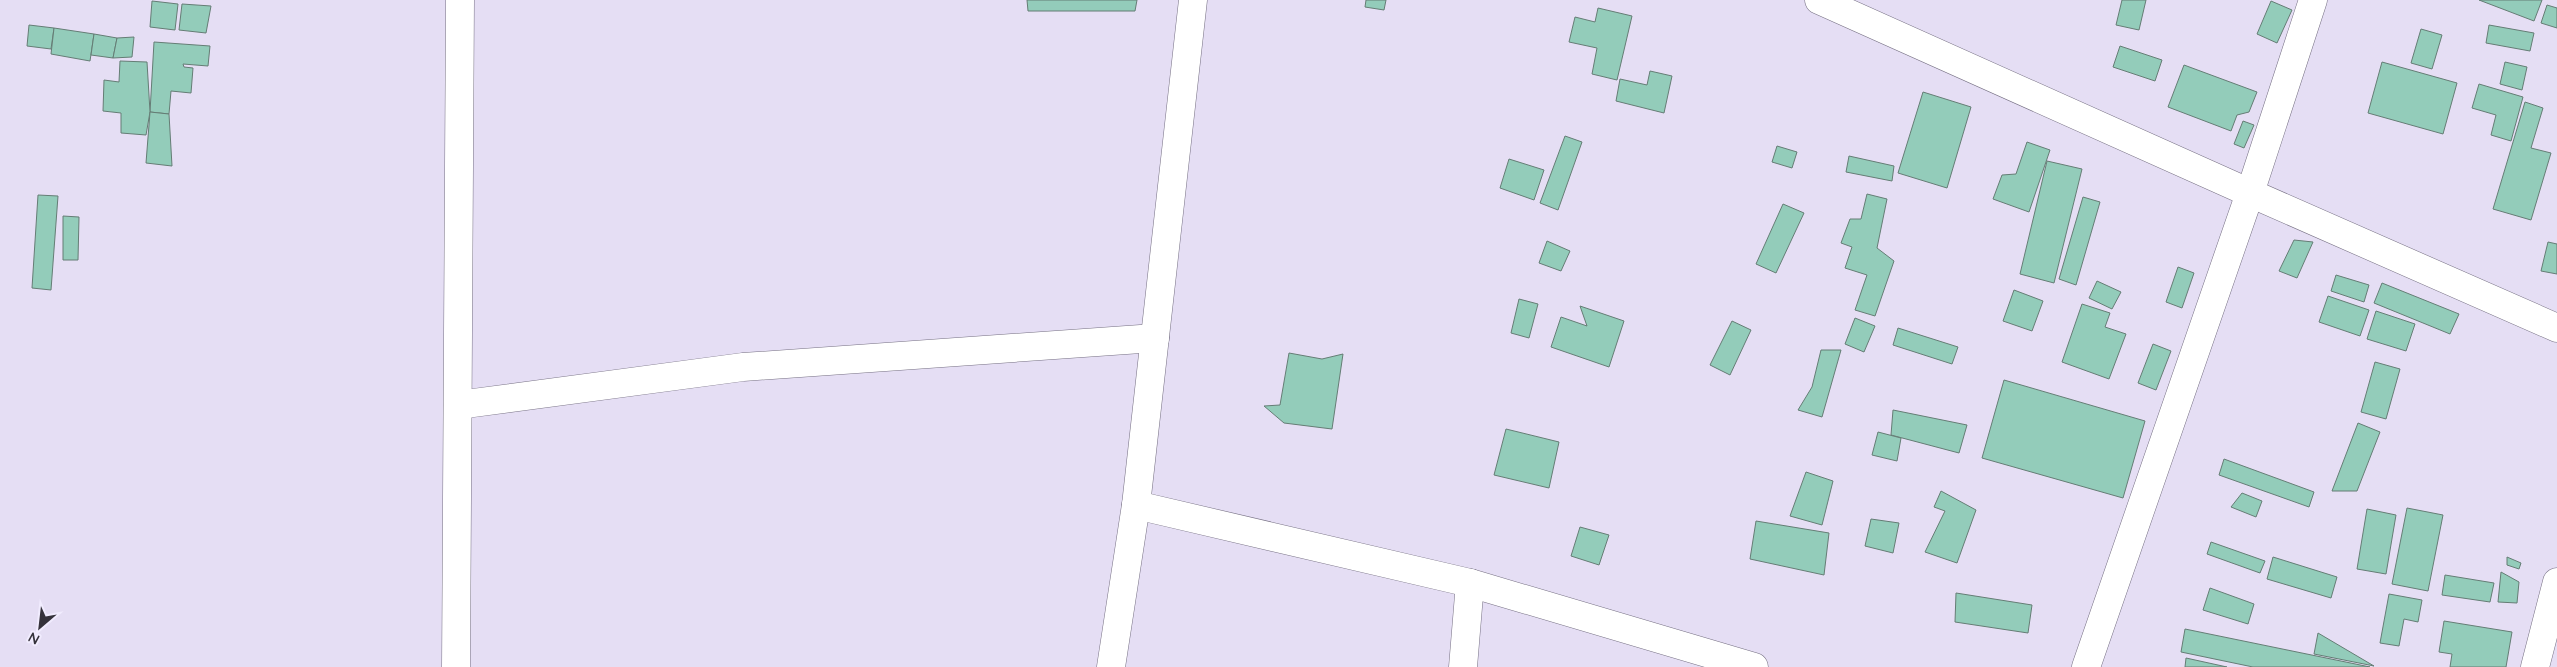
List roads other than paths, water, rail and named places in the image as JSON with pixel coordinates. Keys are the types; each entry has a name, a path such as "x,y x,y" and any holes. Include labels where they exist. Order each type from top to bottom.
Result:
{"street":[{"path":"456,667 460,0"},
{"path":"1111,667 1136,505 1193,0"},
{"path":"1819,0 2557,328"},
{"path":"2086,667 2250,193 2313,0"},
{"path":"458,406 743,367 1155,338"},
{"path":"1136,505 1470,583 1754,667"},
{"path":"2535,667 2557,582"},
{"path":"1463,667 1470,583"}]}
